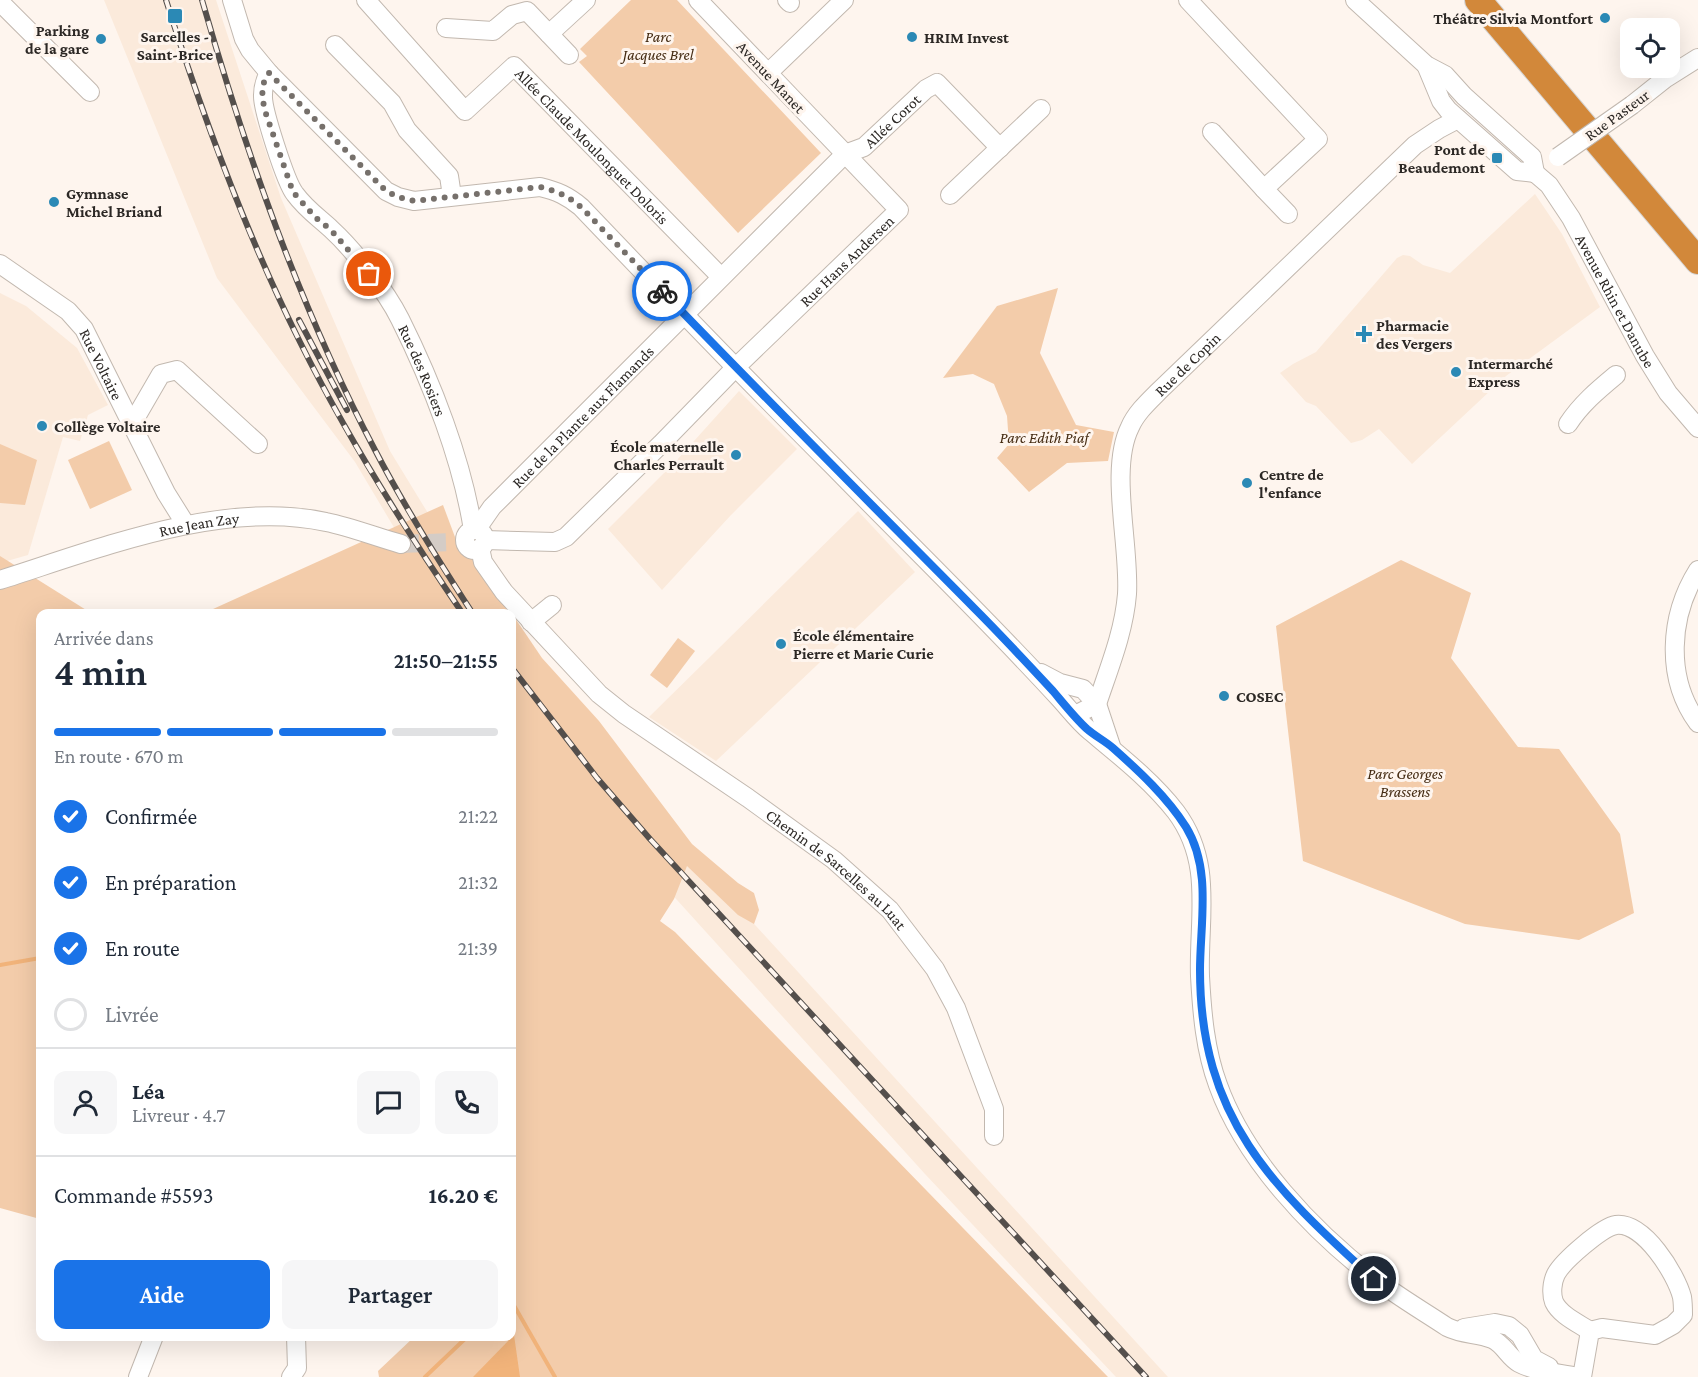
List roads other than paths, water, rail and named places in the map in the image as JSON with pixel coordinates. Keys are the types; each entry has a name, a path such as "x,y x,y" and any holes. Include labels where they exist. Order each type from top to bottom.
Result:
{"highway":[{"path":"1478,0 1698,261"},
{"path":"1499,0 1698,237"}],"street":[{"path":"232,0 244,39 250,50 269,73 386,191 414,201 540,187 558,191 581,207 1088,729 1111,746 1174,810 1190,834 1199,857 1202,882 1200,974 1204,1028 1216,1081 1237,1128 1253,1154 1271,1178 1324,1234 1374,1279 1448,1327 1472,1328 1496,1323 1509,1326 1520,1335 1534,1359 1557,1372 1580,1377 1590,1331"},
{"name":"Allée Claude Moulonguet Doloris","path":"366,0 465,111 514,66 721,277"},
{"path":"549,34 586,0"},
{"name":"Avenue Manet","path":"698,0 845,154"},
{"path":"768,73 844,0"},
{"path":"1188,0 1317,139 1264,189"},
{"path":"1355,0 1426,65 1442,101 1458,119 1517,171 1535,172"},
{"path":"0,2 90,92"},
{"path":"446,28 493,31 512,15 528,11 569,56"},
{"path":"335,45 392,103 407,130 449,176 452,196"},
{"name":"Rue Pasteur","path":"1535,172 1632,105 1666,78 1698,58"},
{"name":"Avenue Rhin et Danube","path":"1426,65 1445,75 1464,96 1532,158 1535,172 1549,185 1571,218 1645,356 1668,393 1698,428"},
{"name":"Rue des Rosiers","path":"269,73 264,82 262,96 265,111 293,192 316,218 331,230 379,286 400,318 428,380 446,430 468,503 472,539 483,562 531,622 582,678"},
{"name":"Allée Corot","path":"845,154 864,147 926,88 937,83 1000,148"},
{"path":"1442,101 1464,96 1458,119"},
{"name":"Rue de Copin","path":"1415,145 1438,113 1442,101"},
{"path":"950,195 1041,109"},
{"name":"Rue de Copin","path":"1097,704 1121,630 1127,596 1128,564 1123,516 1122,454 1130,425 1159,391 1415,145 1458,119"},
{"path":"1212,132 1288,214"},
{"name":"Rue de la Plante aux Flamands","path":"472,539 492,507 845,154"},
{"name":"Rue Hans Andersen","path":"736,367 899,210 845,154"},
{"name":"Rue Voltaire","path":"0,264 68,311 84,329 166,493 186,525"},
{"path":"472,539 555,542 566,537 736,367"},
{"path":"132,424 161,374 177,370 258,444"},
{"path":"1568,424 1584,404 1616,375"},
{"name":"Rue Jean Zay","path":"0,580 141,536 186,525 246,517 325,521 401,544"},
{"path":"1698,570 1684,596 1673,642 1677,681 1688,710 1698,723"},
{"path":"531,622 552,605"},
{"path":"1075,715 1083,689 1114,653"},
{"path":"1032,669 1060,683 1083,689 1097,704 1111,746"},
{"name":"Chemin de Sarcelles au Luat","path":"582,678 624,714 748,798 834,860 890,910 934,969 956,1008 994,1109 994,1136"},
{"path":"1075,715 1097,704"},
{"path":"1618,1225 1629,1227 1652,1244 1675,1281 1691,1319 1673,1325 1655,1335 1602,1328 1590,1331 1559,1309 1553,1300 1553,1282 1556,1274 1572,1256 1608,1228 1618,1225"},
{"path":"138,1377 152,1341"},
{"path":"291,1377 297,1368 296,1341"}],"waterway":[{"path":"0,965 36,959"},
{"path":"516,1309 555,1377"},
{"path":"425,1377 463,1341"}],"tunnel":[{"path":"401,544 450,542"}],"railway":[{"path":"166,0 226,174 280,301 318,377 377,481 460,609"},
{"path":"202,0 256,172 299,286 323,341 386,471 470,609"},
{"path":"299,320 347,410"},
{"path":"516,673 597,778 650,839 1146,1377"}],"place":[{"name":"Sarcelles - Saint-Brice","path":"175,16"},
{"name":"Théâtre Silvia Montfort","path":"1605,18"},
{"name":"HRIM Invest","path":"912,37"},
{"name":"Parking de la gare","path":"101,39"},
{"name":"Pont de Beaudemont","path":"1497,158"},
{"name":"Gymnase Michel Briand","path":"54,202"},
{"name":"Pharmacie des Vergers","path":"1364,334"},
{"name":"Intermarché Express","path":"1456,372"},
{"name":"Collège Voltaire","path":"42,426"},
{"name":"École maternelle Charles Perrault","path":"736,455"},
{"name":"Centre de l'enfance","path":"1247,483"},
{"name":"École élémentaire Pierre et Marie Curie","path":"781,644"},
{"name":"COSEC","path":"1224,696"}],"park label":[{"name":"Parc Jacques Brel","path":"658,45"},
{"name":"Parc Edith Piaf","path":"1044,437"},
{"name":"Parc Georges Brassens","path":"1405,782"}]}
